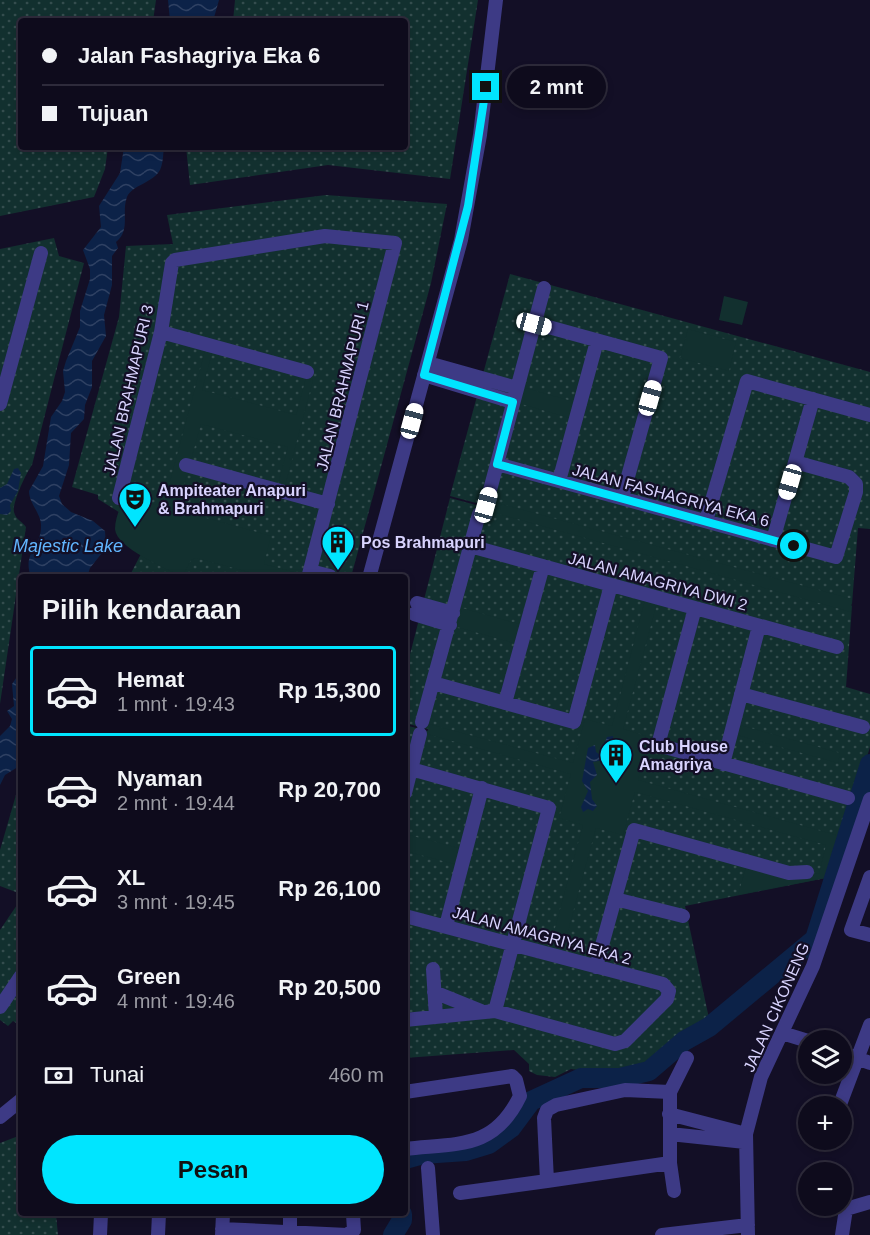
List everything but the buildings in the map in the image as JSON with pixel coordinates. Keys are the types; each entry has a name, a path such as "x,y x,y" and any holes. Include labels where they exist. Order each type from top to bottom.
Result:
{"street":[{"path":"370,574 468,206 482,126 496,0"},
{"name":"JALAN BRAHMAPURI 1","path":"179,258 325,236 395,244 309,574"},
{"path":"0,404 6,353 41,253"},
{"name":"JALAN BRAHMAPURI 3","path":"119,498 161,332 172,263 179,258"},
{"path":"408,780 470,546 497,464 544,288"},
{"path":"534,324 661,358 622,498"},
{"path":"161,332 306,372"},
{"path":"559,481 597,341"},
{"path":"426,369 515,395"},
{"path":"706,521 747,381 870,415"},
{"path":"773,540 813,399"},
{"name":"JALAN FASHAGRIYA EKA 6","path":"497,464 836,557 856,492 856,484 849,477 795,462"},
{"path":"186,465 328,504"},
{"name":"JALAN AMAGRIYA DWI 2","path":"470,546 837,647"},
{"path":"506,703 543,566"},
{"path":"433,683 574,722 611,585"},
{"path":"695,608 658,745 848,798"},
{"path":"416,609 452,619"},
{"path":"723,764 759,626"},
{"path":"741,694 863,727"},
{"path":"411,769 549,808 511,945 489,1011"},
{"path":"446,926 482,788"},
{"name":"JALAN CIKONENG","path":"748,1230 745,1138 761,1077 813,966 864,840 870,799"},
{"path":"596,967 634,830 789,873 807,872"},
{"path":"851,930 870,878"},
{"path":"615,899 683,916"},
{"name":"JALAN AMAGRIYA EKA 2","path":"408,917 663,984 669,991 667,999 625,1041 615,1044 489,1011"},
{"path":"829,924 870,935"},
{"path":"433,969 436,1017"},
{"path":"0,1007 18,980"},
{"path":"434,992 489,1011"},
{"path":"408,1020 489,1011"},
{"path":"846,1096 864,1060 870,1025"},
{"path":"782,1033 798,1038"},
{"path":"674,1191 670,1162 670,1092 687,1058"},
{"path":"408,1092 512,1076 516,1080 520,1096 514,1107 487,1136 475,1141 408,1149"},
{"path":"547,1181 544,1118 547,1110 625,1090 670,1092"},
{"path":"0,1117 18,1102"},
{"path":"669,1114 745,1138"},
{"path":"670,1134 745,1138"},
{"path":"460,1193 670,1162"},
{"path":"429,1168 433,1235"},
{"path":"842,1235 844,1213 865,1202 870,1189"},
{"path":"100,1235 101,1216"},
{"path":"158,1235 159,1216"},
{"path":"223,1216 222,1232 290,1230 347,1235 354,1230 353,1216"},
{"path":"290,1216 290,1230"},
{"path":"662,1235 748,1230"}],"green space":[{"path":"0,0 156,0 153,18 18,18 18,150 108,150 105,169 94,197 0,216"},
{"path":"235,0 478,0 450,179 328,165 190,185 186,150 408,150 408,18 233,18"},
{"path":"326,195 447,204 431,283 352,574 131,574 142,552 122,514 98,499 98,495 72,487 119,317 126,246 173,244 167,215"},
{"path":"54,238 59,256 84,263 32,465 15,502 16,517 26,527 0,704 0,249"},
{"path":"510,274 870,372 870,529 858,528 852,604 450,496"},
{"path":"724,296 748,302 742,325 719,320"},
{"path":"688,329 736,342 729,371 680,358"},
{"path":"205,351 212,353 202,390 296,415 306,378 313,380 285,486 278,484 288,447 201,424 177,510 271,536 264,564 301,574 256,574 196,558 191,560 184,574 176,574 132,550 118,536 115,529 124,496 163,507"},
{"path":"522,387 575,402 570,418 518,403"},
{"path":"450,498 852,606 846,687 870,694 870,747 841,840 408,724 408,662"},
{"path":"490,501 852,599 851,612 488,511"},
{"path":"645,600 657,603 623,729 646,736 643,747 646,748 638,780 843,837 831,877 738,895 746,867 819,874 826,845 635,792 623,835 596,828 562,953 549,950 583,825 559,818 571,774 427,734 429,724 573,763 585,719 612,726"},
{"path":"462,608 523,625 517,644 457,627"},
{"path":"740,725 840,753 838,763 737,735"},
{"path":"408,726 841,842 831,877 685,906 710,1023 684,1034 641,1074 603,1074 571,1069 555,1077 537,1075 529,1071 529,1064 514,1050 408,1058"},
{"path":"18,788 18,893 0,886 0,850"},
{"path":"408,835 462,849 458,865 408,852"},
{"path":"18,903 18,1024 13,1021 8,1026 0,1020 0,930"},
{"path":"18,1136 18,1216 56,1216 58,1235 0,1235 0,1143"}],"water":[{"path":"168,0 219,0 214,18 170,18"},
{"name":"Majestic Lake","path":"124,150 164,150 160,170 153,178 133,190 125,203 123,232 116,242 118,248 112,256 112,285 104,315 106,336 92,361 92,387 85,405 84,419 71,433 69,465 59,496 62,504 71,512 93,521 105,531 106,548 88,574 30,574 30,556 40,534 41,522 29,491 43,466 51,417 65,392 63,371 80,327 80,311 90,279 90,269 83,250 101,227 99,206 120,173"},
{"path":"18,468 21,473 18,491 10,505 11,511 7,515 0,514 0,488 7,484 14,469"},
{"path":"18,675 18,767 5,775 0,785 0,736 10,726 12,719 7,711 14,706 12,684"},
{"path":"613,736 614,743 608,747 604,760 593,762 597,775 590,782 592,799 597,806 593,811 588,809 583,812 581,807 588,791 582,781 588,748 595,745 596,752 600,755 607,737"}],"waterway":[{"path":"408,1158 423,1154 466,1151 489,1144 511,1128 531,1101 581,1078 620,1078 649,1071 684,1041 709,1027 815,939 870,764"},
{"path":"393,1235 402,1216"}],"place":[{"name":"Ampiteater Anapuri & Brahmapuri","path":"135,528"},
{"name":"Pos Brahmapuri","path":"338,571"},
{"name":"Club House Amagriya","path":"616,784"}],"route":[{"path":"486,87 468,206 424,375 513,402 497,464 794,546"}]}
